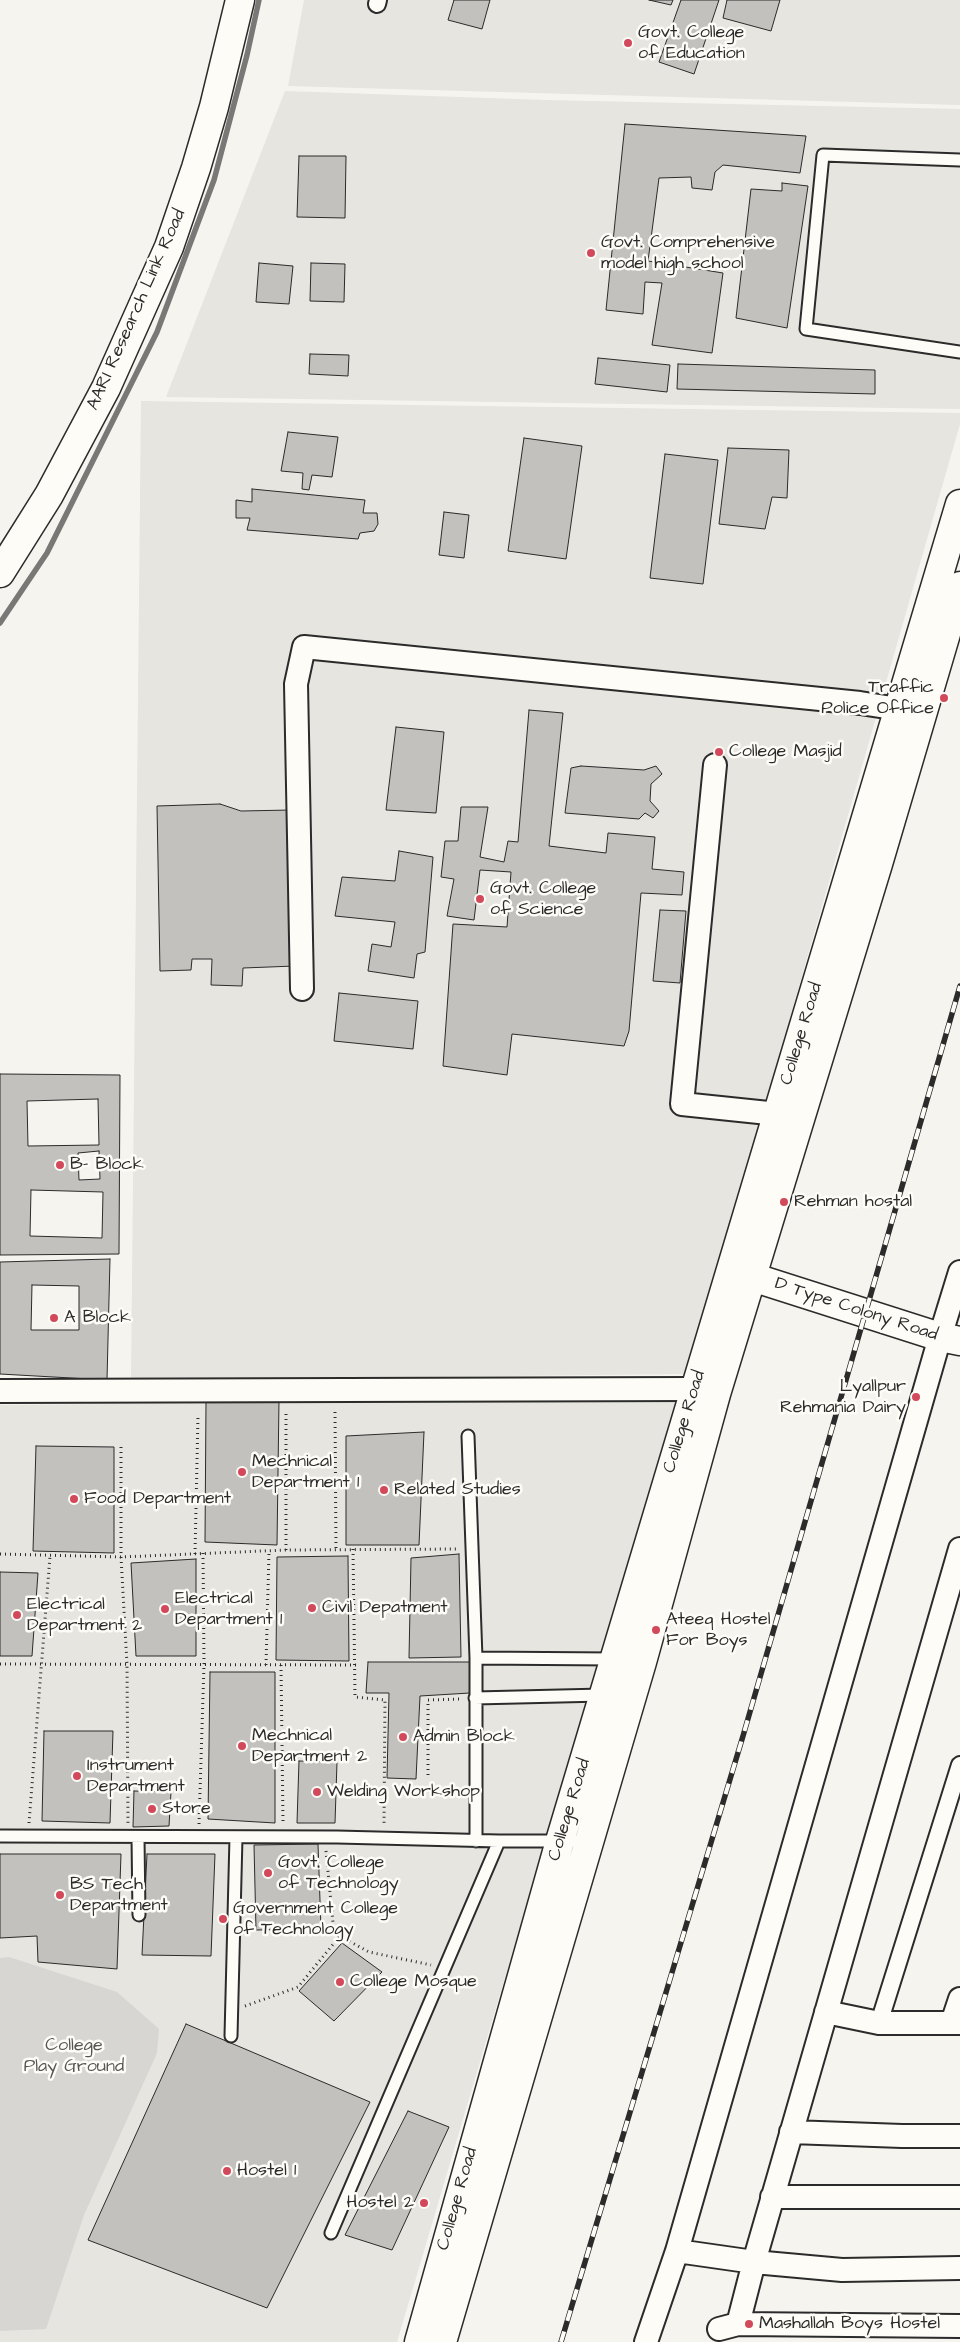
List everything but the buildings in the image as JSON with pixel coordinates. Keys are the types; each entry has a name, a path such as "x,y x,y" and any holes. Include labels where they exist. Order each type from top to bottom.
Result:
{"main road":[{"name":"AARI Research Link Road","path":"0,573 49,495 106,388 169,247 196,168 214,107 240,0"},
{"name":"College Road","path":"419,2342 560,1841 960,504"},
{"name":"College Road","path":"442,2342 642,1662 716,1394 960,586"},
{"name":"D Type Colony Road","path":"754,1270 951,1333"}],"street":[{"path":"302,989 296,684 304,647 860,703 899,709"},
{"path":"715,765 682,1104 778,1114"},
{"path":"646,2342 677,2251 951,1333 960,1272"},
{"path":"0,1391 694,1389"},
{"path":"960,1549 952,1609 826,2012 754,2262 729,2326 798,2334 960,2326"},
{"path":"879,2023 960,1765"},
{"path":"826,2012 879,2023 956,2023 960,1999"},
{"path":"791,2132 960,2136"},
{"path":"772,2197 960,2197"},
{"path":"677,2251 754,2262 842,2270 960,2268"}],"lane":[{"path":"960,160 823,155 806,329 960,352"},
{"path":"468,1436 476,1658 474,1698 476,1841"},
{"path":"476,1658 616,1659"},
{"path":"474,1698 604,1694"},
{"path":"0,1836 283,1837 499,1842 588,1841"},
{"path":"133,1837 139,1915"},
{"path":"231,2036 236,1837"},
{"path":"331,2233 499,1842"}],"path":[{"path":"286,1409 286,1550"},
{"path":"335,1412 336,1550"},
{"path":"195,1554 198,1416"},
{"path":"121,1447 121,1557 133,1837"},
{"path":"353,1549 355,1697 385,1700 383,1839"},
{"path":"0,1554 121,1557 286,1550 471,1549"},
{"path":"266,1664 270,1551"},
{"path":"198,1837 204,1664 203,1553"},
{"path":"28,1836 50,1556"},
{"path":"0,1664 356,1665"},
{"path":"281,1665 283,1837"},
{"path":"428,1775 428,1700 474,1698"},
{"path":"325,1838 334,1933 369,1952 445,1968"},
{"path":"232,2011 298,1986 340,1936"}],"shaded area":[{"name":"Govt. College of Education","path":"304,0 960,0 960,105 288,86"},
{"name":"Govt. Comprehensive model high school","path":"285,91 545,100 960,109 960,409 166,397"},
{"name":"Govt. College of Science","path":"141,401 960,413 960,424 688,1374 131,1380"},
{"name":"Govt. College of Technology","path":"676,1400 397,2342 0,2342 0,1405"}],"green space":[{"name":"College Play Ground","path":"9,1957 117,1992 159,2029 157,2053 84,2215 46,2329 0,2331 0,1958"}],"waterway":[{"path":"0,623 47,553 157,332 214,180 247,55 259,0"}],"railway":[{"path":"561,2342 743,1736 960,986"}],"place":[{"name":"Govt. College of Education","path":"628,43"},
{"name":"Govt. Comprehensive model high school","path":"591,253"},
{"name":"Traffic Police Office","path":"944,698"},
{"name":"College Masjid","path":"719,752"},
{"name":"Govt. College of Science","path":"480,899"},
{"name":"B- Block","path":"60,1165"},
{"name":"Rehman hostal","path":"784,1202"},
{"name":"A Block","path":"54,1318"},
{"name":"Lyallpur Rehmania Dairy","path":"916,1397"},
{"name":"Mechnical Department 1","path":"242,1472"},
{"name":"Related Studies","path":"384,1490"},
{"name":"Food Department","path":"74,1499"},
{"name":"Civil Depatment","path":"312,1608"},
{"name":"Electrical Department 1","path":"165,1609"},
{"name":"Electrical Department 2","path":"17,1615"},
{"name":"Ateeq Hostel For Boys","path":"656,1630"},
{"name":"Admin Block","path":"403,1737"},
{"name":"Mechnical Department 2","path":"242,1746"},
{"name":"Instrument Department","path":"77,1776"},
{"name":"Welding Workshop","path":"317,1792"},
{"name":"Store","path":"152,1809"},
{"name":"Govt. College of Technology","path":"268,1873"},
{"name":"BS Tech Department","path":"60,1895"},
{"name":"Government College of Technology","path":"223,1919"},
{"name":"College Mosque","path":"340,1982"},
{"name":"Hostel 1","path":"227,2171"},
{"name":"Hostel 2","path":"424,2203"},
{"name":"Mashallah Boys Hostel","path":"749,2324"}]}
